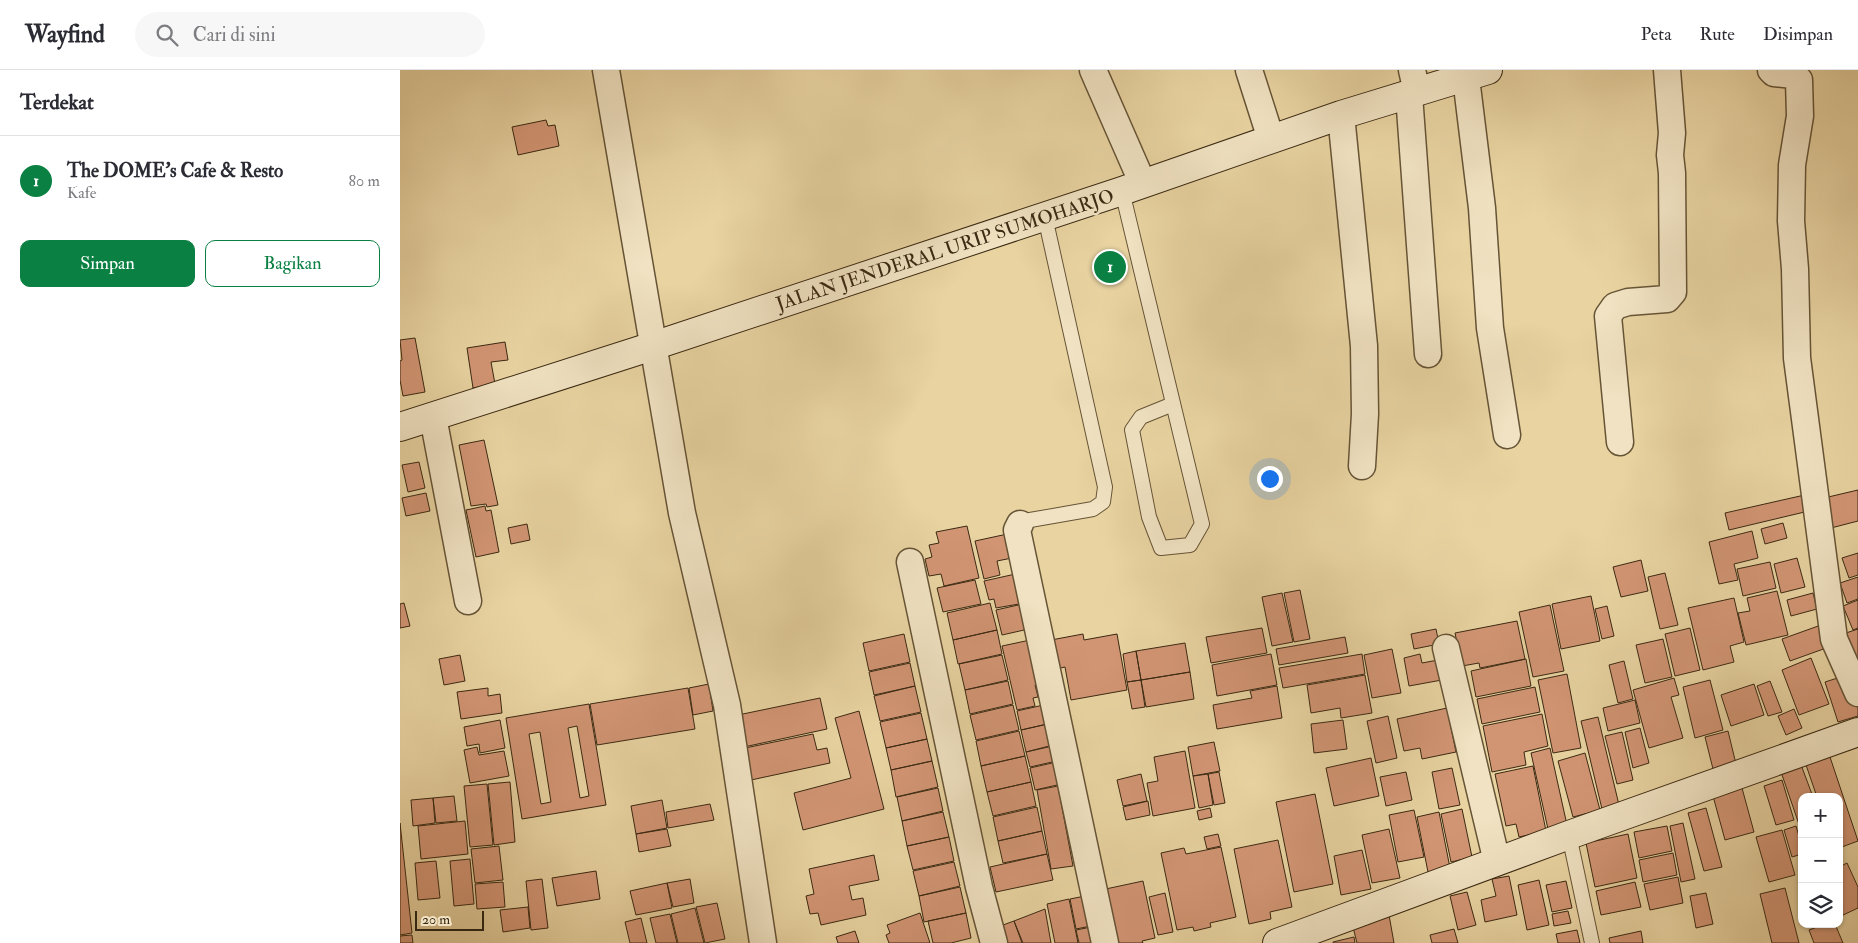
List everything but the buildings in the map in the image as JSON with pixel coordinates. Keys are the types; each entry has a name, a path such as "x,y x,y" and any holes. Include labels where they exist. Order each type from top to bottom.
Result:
{"street":[{"path":"606,70 682,513 726,705 763,943"},
{"path":"1093,70 1133,188"},
{"path":"1249,70 1272,139"},
{"path":"1620,442 1608,316 1615,306 1628,302 1667,299 1673,292 1672,133 1667,70"},
{"path":"1771,70 1774,73 1794,75 1799,80 1800,116 1792,165 1791,221 1795,269 1797,358 1834,639 1858,693"},
{"path":"1477,74 1482,208 1490,328 1507,435"},
{"name":"JALAN JENDERAL URIP SUMOHARJO","path":"400,427 1133,188 1341,115 1412,86 1477,74"},
{"path":"1412,86 1428,354"},
{"path":"1341,115 1364,346 1365,414 1362,466"},
{"path":"433,417 468,601"},
{"path":"1020,524 1017,530 1105,943"},
{"path":"910,562 979,887 994,943"},
{"path":"1446,648 1497,862"},
{"path":"1277,943 1569,835 1858,732"}],"lane":[{"path":"1133,188 1173,404 1202,524 1190,545 1161,548 1149,517 1132,430 1141,417 1173,404"},
{"path":"1020,524 1030,520 1093,510 1103,502 1105,487 1045,217"},
{"path":"1569,835 1592,943"}],"place":[{"name":"The DOME's Cafe & Resto","path":"1110,267"}]}
